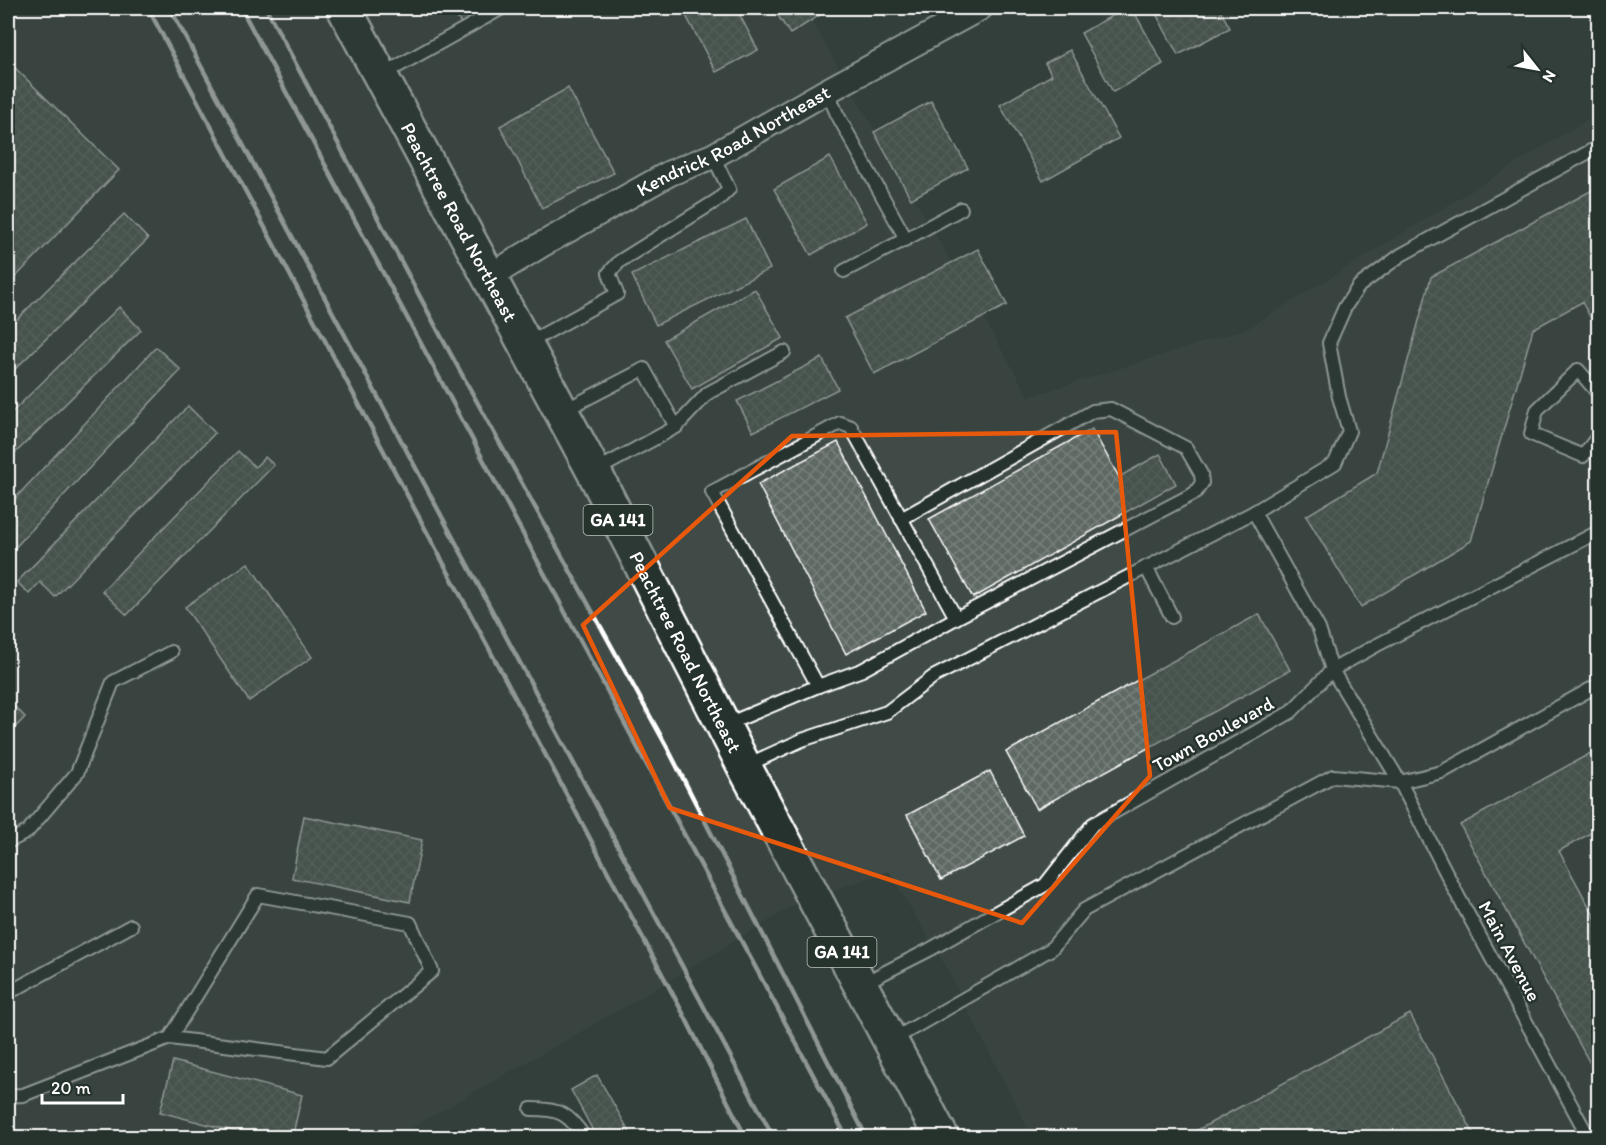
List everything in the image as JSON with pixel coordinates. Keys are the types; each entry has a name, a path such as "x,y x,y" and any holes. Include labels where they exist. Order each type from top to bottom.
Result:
{"highway":[{"name":"Peachtree Road Northeast","path":"344,8 560,413 594,472 744,766 942,1137"}],"street":[{"name":"Kendrick Road Northeast","path":"489,277 541,245 670,173 713,156 827,90 980,8"}],"lane":[{"path":"381,76 502,8"},
{"path":"827,90 837,114 906,239"},
{"path":"744,766 802,740 887,712 933,677 1254,512 1335,463 1349,431 1339,397 1329,344 1345,307 1359,286 1401,255 1599,147"},
{"path":"525,345 617,294 609,273 620,261 719,199 729,189 713,156"},
{"path":"844,271 961,209"},
{"path":"594,472 676,427 708,393 784,352"},
{"path":"560,413 644,369 676,427"},
{"path":"1599,393 1578,370 1537,410 1531,434 1583,456 1599,436"},
{"path":"724,725 862,670 1195,493 1202,483 1201,474 1186,448 1111,409 1093,411 901,519"},
{"path":"818,686 712,492 840,423 851,427 956,618"},
{"name":"Main Avenue","path":"1254,512 1319,628 1332,670 1400,782 1458,896 1589,1137"},
{"name":"Town Boulevard","path":"860,985 929,950 1045,885 1093,824 1291,712 1332,670 1360,653 1599,532"},
{"path":"1146,567 1173,617"},
{"path":"8,842 27,832 77,773 113,682 171,652"},
{"path":"891,1041 1051,949 1084,910 1333,776 1400,782 1442,772 1599,685"},
{"path":"8,1096 23,1095 170,1038 327,1058 432,971 410,923 258,895 170,1038"},
{"path":"8,993 131,926"},
{"path":"531,1109 554,1109 574,1122 585,1137"}],"highlighted area":[{"path":"1116,432 1150,776 1022,923 670,808 583,625 792,436"}],"shaded area":[{"path":"8,8 804,8 1029,397 1249,328 1598,113 1598,1137 1032,1137 948,970 889,871 799,902 640,998 395,1137 8,1137"}],"building":[{"path":"451,8 490,8 462,25"},
{"path":"682,8 736,8 758,50 716,72"},
{"path":"773,8 831,8 790,34"},
{"path":"879,8 900,8 885,17"},
{"path":"1126,8 1132,8 1163,64 1113,92 1081,33"},
{"path":"1153,8 1219,8 1230,28 1178,55"},
{"path":"1070,50 1119,138 1043,181 1000,105 1052,75 1045,63"},
{"path":"8,61 119,170 8,285"},
{"path":"568,88 614,173 542,208 500,126"},
{"path":"931,101 968,168 911,199 874,132"},
{"path":"830,157 867,223 811,255 774,189"},
{"path":"1598,187 1598,332 1582,302 1533,329 1471,541 1361,607 1306,516 1377,473 1431,277"},
{"path":"124,214 148,239 8,376 8,328"},
{"path":"746,219 770,269 656,325 632,275"},
{"path":"978,249 1007,305 874,374 845,318"},
{"path":"755,289 783,338 692,389 664,340"},
{"path":"119,307 141,330 8,460 8,416"},
{"path":"156,347 181,370 8,555 8,506"},
{"path":"822,358 838,389 753,432 737,401"},
{"path":"188,406 215,433 55,597 40,582 29,594 17,582"},
{"path":"1092,429 1119,477 1160,454 1176,484 973,598 929,519"},
{"path":"838,442 926,611 846,654 758,484"},
{"path":"238,451 255,467 265,457 274,465 127,615 102,591"},
{"path":"248,563 312,657 249,701 185,607"},
{"path":"1259,614 1290,670 1037,809 1006,752"},
{"path":"8,700 25,717 8,735"},
{"path":"1598,749 1598,829 1559,851 1598,923 1598,1078 1460,825"},
{"path":"990,771 1024,836 941,880 907,815"},
{"path":"304,816 422,840 410,902 292,878"},
{"path":"1410,1014 1476,1138 1183,1138"},
{"path":"173,1061 302,1095 292,1138 259,1138 160,1112"},
{"path":"597,1075 633,1138 597,1138 571,1090"},
{"path":"98,1131 122,1138 96,1138"}],"railway":[{"path":"148,8 685,1017 746,1138"},
{"path":"170,8 774,1138"},
{"path":"241,8 847,1138"},
{"path":"266,8 443,340 667,747 867,1138"}]}
